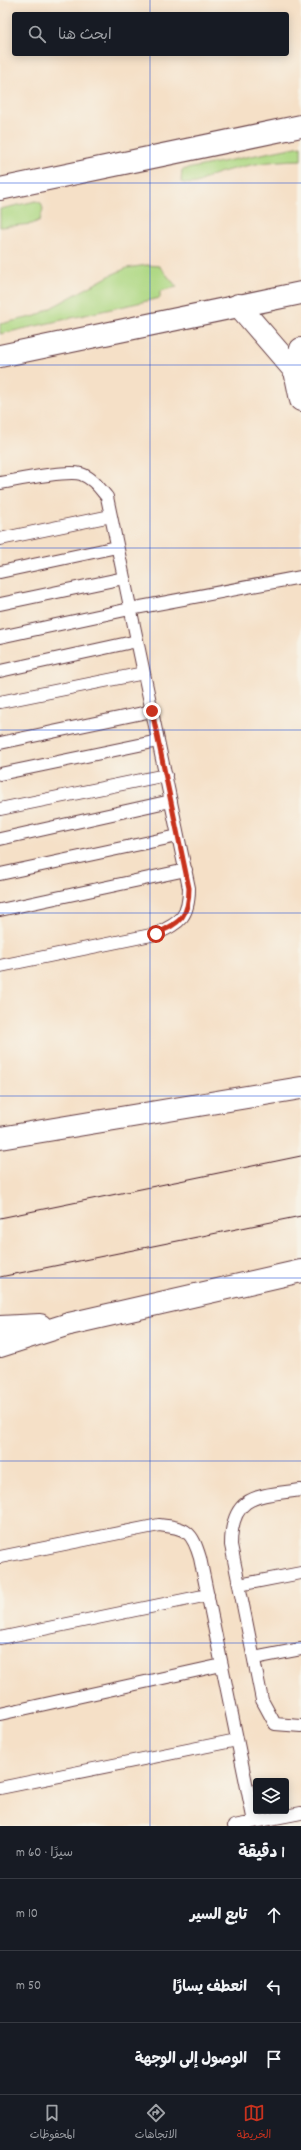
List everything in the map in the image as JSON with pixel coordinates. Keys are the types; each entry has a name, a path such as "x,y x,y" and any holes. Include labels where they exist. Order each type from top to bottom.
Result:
{"main road":[{"path":"0,189 301,126"},
{"path":"0,356 301,293"},
{"path":"238,305 295,371"},
{"path":"301,349 295,371 301,400"},
{"path":"0,1138 301,1088"},
{"path":"0,1346 69,1324 301,1271"},
{"path":"0,1327 69,1324"}],"lane":[{"path":"0,483 58,474 81,474 96,484 107,497 189,888 189,904 178,923 156,934 0,966"},
{"path":"0,539 111,516"},
{"path":"0,572 117,547"},
{"path":"0,638 130,609 301,577"},
{"path":"0,604 124,578"},
{"path":"0,671 137,642"},
{"path":"0,702 144,673"},
{"path":"0,743 152,711"},
{"path":"0,774 158,741"},
{"path":"0,809 166,775"},
{"path":"0,839 171,801"},
{"path":"0,874 178,836"},
{"path":"0,910 186,870"},
{"path":"301,1490 257,1496 242,1506 234,1518 231,1545 262,1700 275,1724 301,1726"},
{"path":"0,1558 159,1525 173,1526 184,1529 194,1539 200,1558 208,1595 254,1822"},
{"path":"239,1585 301,1573"},
{"path":"0,1638 208,1595"},
{"path":"254,1658 301,1649"},
{"path":"0,1714 222,1665"},
{"path":"0,1788 237,1740"},
{"path":"234,1826 301,1813"}],"green space":[{"path":"301,146 301,160 255,164 221,172 196,183 188,184 181,182 182,170"},
{"path":"36,201 41,203 43,209 40,220 32,224 0,227 0,209"},
{"path":"147,265 159,266 177,287 160,291 160,298 0,334 0,324 36,316 111,275 127,268"}],"tram line":[{"path":"0,1218 301,1156"},
{"path":"0,1277 301,1216"}],"route":[{"path":"152,711 189,888 189,904 178,923 156,934"}]}
